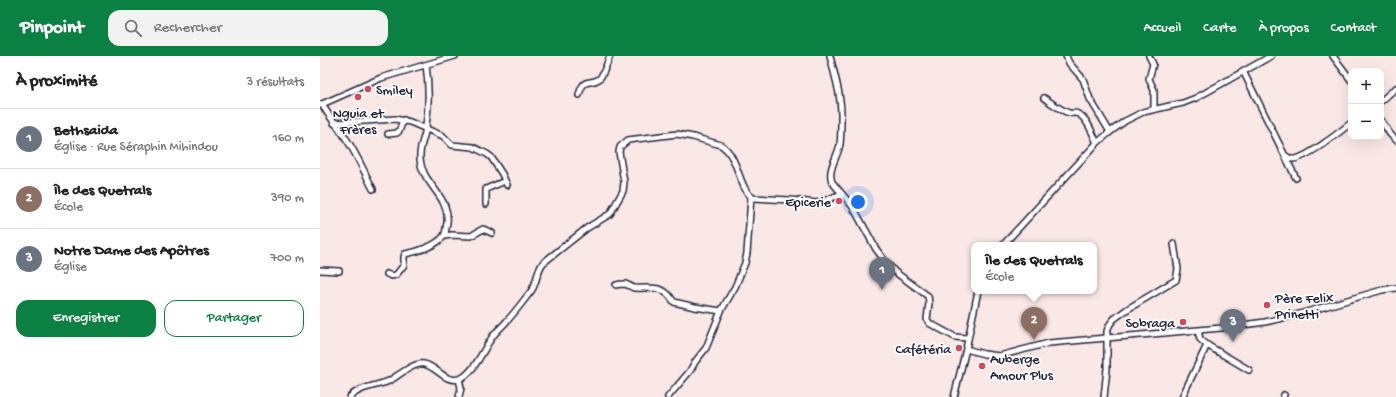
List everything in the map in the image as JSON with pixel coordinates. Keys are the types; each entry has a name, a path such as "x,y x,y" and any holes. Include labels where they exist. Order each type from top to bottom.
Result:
{"street":[{"path":"373,189 360,161 345,136 321,105 381,78 455,56"},
{"path":"579,95 581,88 586,82 598,80 602,76 610,56"},
{"path":"830,56 839,92 841,118 840,144 830,177 832,182 853,207 884,261 895,272 928,296 930,303 927,319 929,324 955,337 968,338"},
{"path":"1066,56 1068,63 1082,79 1090,99 1110,132"},
{"path":"1149,56 1153,64 1149,79 1154,90 1154,109"},
{"path":"1006,242 1097,143 1110,132 1134,116 1154,109 1184,103 1196,98 1244,73 1271,56"},
{"path":"1333,56 1348,76"},
{"path":"426,65 428,81 426,129 420,146 421,168 424,175 445,205 448,214 444,236"},
{"path":"1244,73 1296,178"},
{"path":"1384,98 1396,88"},
{"path":"1044,98 1070,113 1080,114 1097,143"},
{"path":"334,123 375,119 404,120 443,136 452,145 473,148 487,154 491,157 506,183 486,189 486,204"},
{"path":"388,134 397,133 401,129 404,120"},
{"path":"1384,125 1396,140"},
{"path":"1286,156 1292,159 1300,158 1348,126"},
{"path":"350,397 357,391 389,380 416,364 429,365 450,378 459,379 469,371 481,356 491,338 508,320 532,290 538,271 543,263 587,228 610,214 624,191 624,182 618,152 620,147 628,140 677,134 693,136 725,147 751,197 747,253 744,263 734,287 721,311 706,348 690,371 668,397"},
{"path":"751,197 756,199 790,200 816,203 841,194"},
{"path":"387,274 391,276 396,275 404,265 405,254 420,251 444,236 471,236 483,229 492,233"},
{"path":"1104,397 1107,369 1107,331 1114,319 1126,310 1176,280 1178,269 1174,244"},
{"path":"320,270 339,271"},
{"path":"616,285 625,284 632,288 652,288 662,290 669,294 674,302 721,311"},
{"path":"966,349 999,356 1043,344 1107,337 1198,331 1265,322 1301,314 1382,290 1396,288"},
{"path":"954,397 977,294"},
{"path":"1198,331 1200,339 1207,345 1249,370"},
{"path":"1182,397 1207,345"},
{"path":"459,379 461,388 459,397"}],"place":[{"name":"Smiley","path":"368,89"},
{"name":"Nguia et Frères","path":"358,97"},
{"name":"Epicerie","path":"839,201"},
{"name":"Bethsaida","path":"882,290"},
{"name":"Père Felix Prinetti","path":"1267,305"},
{"name":"Sobraga","path":"1183,322"},
{"name":"Île des Quetrals","path":"1034,340"},
{"name":"Notre Dame des Apôtres","path":"1233,342"},
{"name":"Cafétéria","path":"959,348"},
{"name":"Auberge Amour Plus","path":"982,366"}]}
